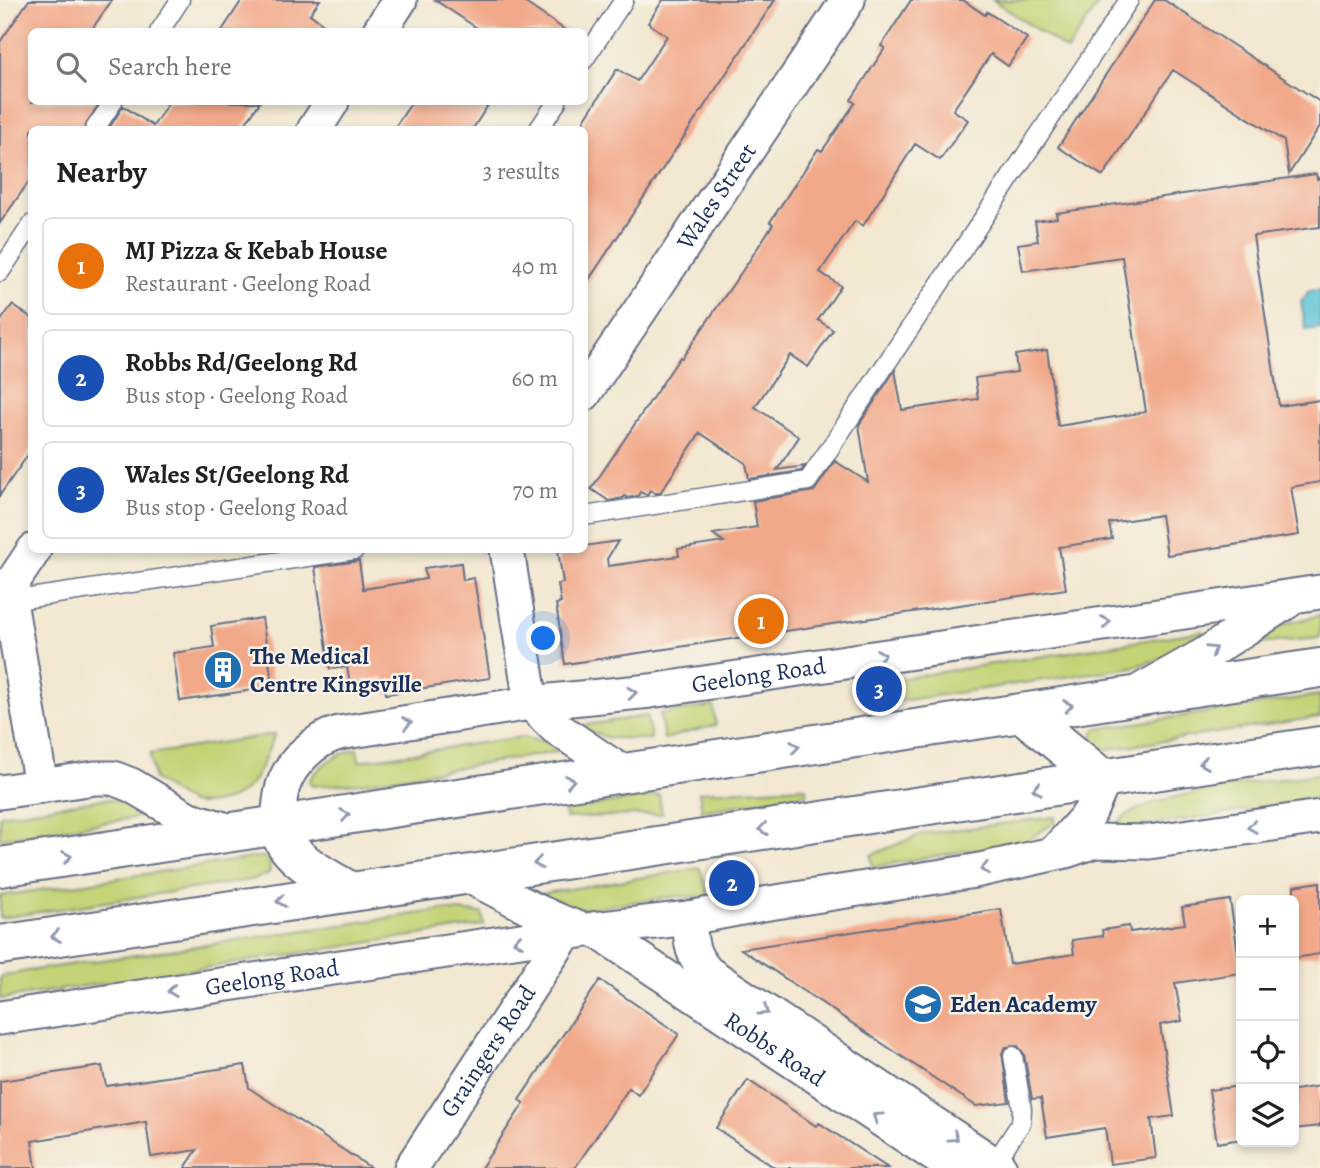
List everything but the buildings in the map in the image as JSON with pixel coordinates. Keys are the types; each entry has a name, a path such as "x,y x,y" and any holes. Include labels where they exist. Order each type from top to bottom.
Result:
{"highway":[{"name":"Geelong Road","path":"0,867 1320,668"},
{"path":"1022,713 1104,779"},
{"path":"0,945 1320,746"},
{"path":"278,826 281,837 298,857 349,891"}],"street":[{"path":"382,28 400,0"},
{"name":"Wales Street","path":"588,388 848,0"},
{"path":"317,126 330,105"},
{"path":"32,553 14,580 5,602 41,786"},
{"path":"508,553 531,703 555,727 623,773"},
{"name":"Geelong Road","path":"278,826 281,795 289,775 306,753 325,738 339,733 531,703 650,691 1308,593"},
{"name":"Geelong Road","path":"1132,696 1308,593"},
{"path":"0,792 95,778 113,778 131,785 187,818 231,831"},
{"path":"1052,855 1089,814 1104,779"},
{"name":"Geelong Road","path":"0,1018 689,918 975,872 1052,855 1096,841 1149,842 1320,817"},
{"name":"Geelong Road","path":"464,874 510,896 539,914 582,932"},
{"name":"Robbs Road","path":"689,918 693,954 708,973 997,1166"},
{"name":"Robbs Road","path":"582,932 954,1168"},
{"name":"Graingers Road","path":"411,1168 582,932"}],"lane":[{"path":"162,28 180,0"},
{"path":"588,54 624,0"},
{"path":"588,515 808,481 1129,0"},
{"path":"97,126 111,105"},
{"path":"541,126 555,105"},
{"path":"0,272 28,230"},
{"path":"5,602 257,557 313,553"},
{"path":"997,1166 1021,1123 1013,1056"}],"green space":[{"path":"993,0 1101,0 1067,50"},
{"path":"1320,615 1320,638 1255,644 1285,624"},
{"path":"1203,631 1205,638 1169,656 1133,667 893,702 890,680"},
{"path":"1320,695 1320,717 1110,749 1099,749 1091,743 1093,733 1097,729"},
{"path":"713,706 716,725 664,739 660,714"},
{"path":"647,716 651,739 609,738 584,728 586,725"},
{"path":"275,734 256,777 241,793 231,798 208,804 191,803 154,779 150,754"},
{"path":"521,737 559,748 557,752 362,783 312,786 309,781 330,760 357,749 359,761"},
{"path":"1320,774 1320,799 1125,829 1118,823 1131,813 1181,796"},
{"path":"806,787 807,794 702,811 699,792"},
{"path":"659,795 662,814 566,818 565,810"},
{"path":"102,799 118,800 149,809 146,816 0,839 0,815"},
{"path":"1056,817 1055,822 1019,846 979,859 977,849 873,867 871,855 922,834"},
{"path":"258,857 269,861 270,871 267,875 250,880 0,918 0,896"},
{"path":"700,868 708,893 706,897 677,896 583,909 569,908 544,896 545,893"},
{"path":"443,910 482,913 484,925 0,999 0,977 27,971"}],"water":[{"path":"1320,290 1320,328 1306,330 1301,302 1309,291"}],"place":[{"name":"MJ Pizza & Kebab House","path":"761,621"},
{"name":"The Medical Centre Kingsville","path":"223,670"},
{"name":"Wales St/Geelong Rd","path":"879,689"},
{"name":"Robbs Rd/Geelong Rd","path":"732,883"},
{"name":"Eden Academy","path":"923,1004"}]}
